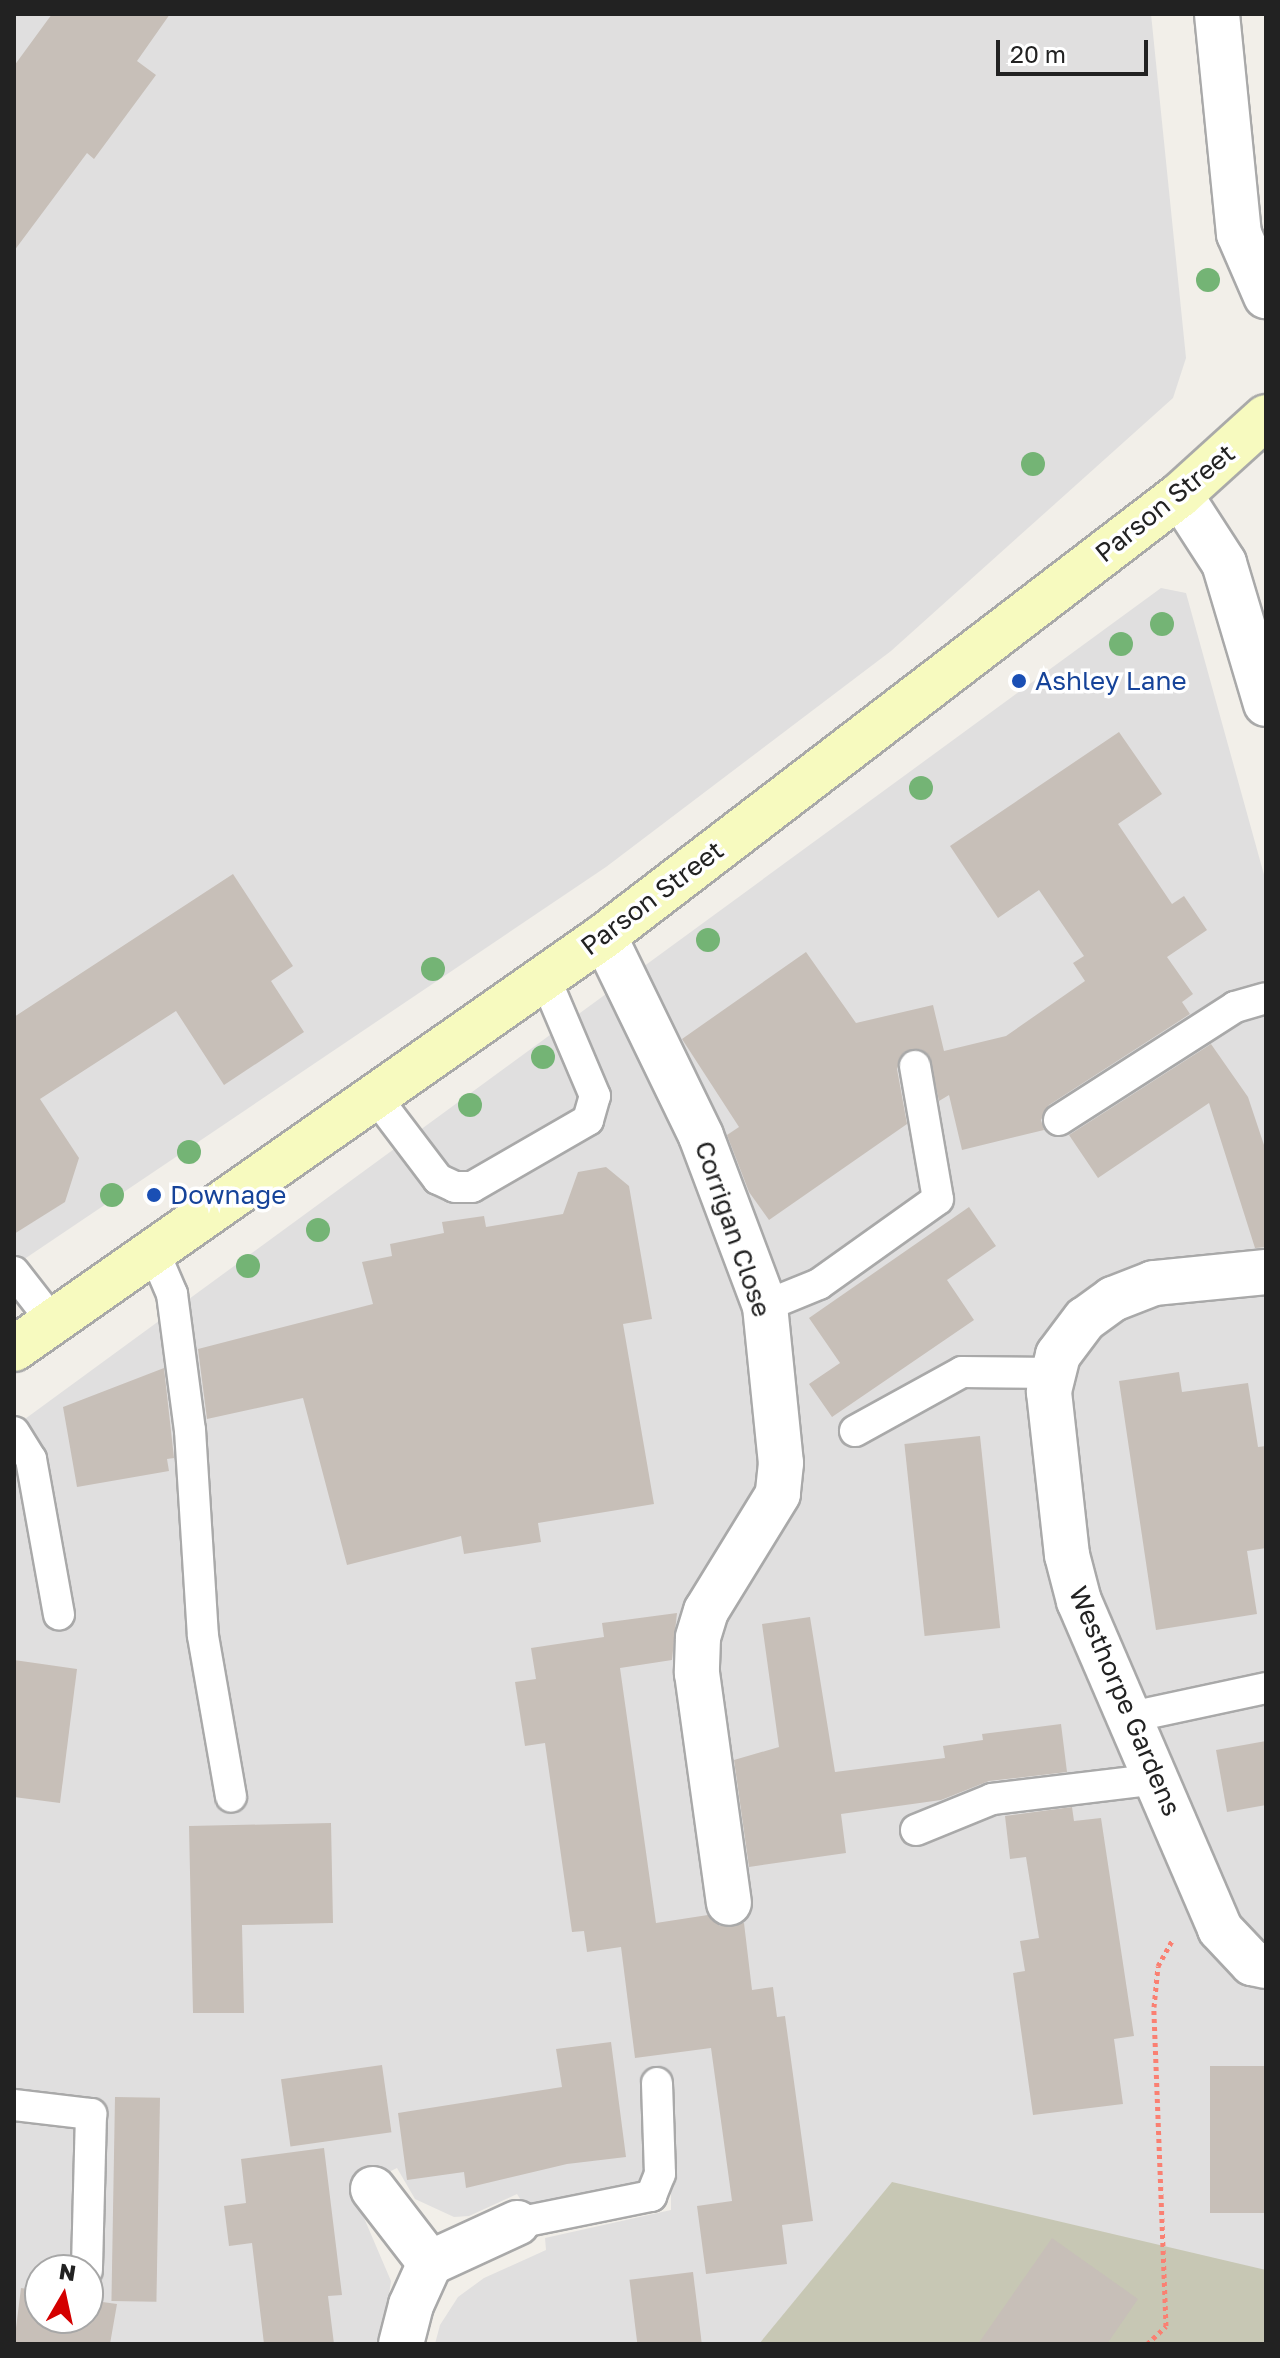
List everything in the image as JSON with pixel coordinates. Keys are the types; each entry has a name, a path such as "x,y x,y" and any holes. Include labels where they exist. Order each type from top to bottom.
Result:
{"main road":[{"name":"Parson Street","path":"14,1349 604,936 1180,495 1266,417"}],"street":[{"path":"1217,14 1239,234 1266,296"},
{"path":"1180,495 1224,563 1266,704"},
{"name":"Corrigan Close","path":"604,936 701,1136 765,1306 781,1463 778,1494 706,1611 698,1638 697,1673 729,1903"},
{"name":"Westhorpe Gardens","path":"1266,1272 1154,1283 1113,1299 1085,1319 1058,1355 1049,1392 1067,1555 1079,1601 1220,1929 1252,1963 1266,1966"},
{"path":"373,2189 430,2263"},
{"path":"401,2344 411,2305 430,2263 517,2223"}],"lane":[{"path":"375,1096 438,1179 455,1187 472,1187 588,1120 595,1096 545,978"},
{"path":"1059,1120 1235,1007 1266,998"},
{"path":"765,1306 819,1284 938,1199 915,1066"},
{"path":"154,1252 172,1294 190,1430 203,1636 231,1797"},
{"path":"14,1272 53,1322"},
{"path":"855,1431 962,1372 1054,1373"},
{"path":"14,1432 31,1459 59,1614"},
{"path":"1131,1717 1266,1688"},
{"path":"916,1830 992,1799 1157,1779"},
{"path":"517,2223 651,2196 660,2174 657,2083"},
{"path":"14,2105 91,2114 87,2254"}],"path":[{"path":"1147,2344 1166,2326 1154,2007 1158,1966 1202,1885"}],"shaded area":[{"path":"14,14 1151,14 1186,358 1173,398 891,651 606,867 14,1266"},
{"path":"1161,588 1186,593 1266,882 1266,2344 435,2344 440,2325 458,2297 484,2278 546,2250 545,2238 671,2210 671,2137 634,2189 524,2205 517,2194 469,2216 454,2217 415,2199 397,2168 352,2190 391,2281 382,2344 14,2344 14,1427"},
{"path":"892,2182 1266,2270 1266,2344 759,2344"}],"building":[{"path":"52,14 170,14 137,61 156,75 94,159 87,153 14,251 14,66"},
{"path":"1119,732 1162,794 1118,824 1172,904 1184,896 1207,930 1167,957 1193,994 1182,1002 1190,1014 1049,1105 1041,1120 1044,1130 962,1150 949,1095 939,1101 929,1055 920,1049 904,1052 897,1069 907,1124 769,1220 749,1192 727,1135 739,1127 682,1039 806,952 856,1023 933,1005 944,1051 1006,1036 1085,981 1073,963 1084,956 1039,890 998,918 950,846"},
{"path":"233,874 293,966 271,981 304,1032 224,1085 176,1011 40,1099 79,1158 65,1202 14,1234 14,1017"},
{"path":"1211,1044 1248,1097 1266,1151 1266,1247 1255,1248 1209,1103 1098,1178 1069,1135"},
{"path":"606,1167 629,1186 652,1319 623,1324 654,1504 538,1523 541,1542 464,1554 461,1536 347,1565 303,1398 207,1419 198,1349 373,1304 362,1262 392,1256 390,1244 444,1233 442,1222 484,1216 486,1227 563,1214 578,1172"},
{"path":"969,1207 996,1246 947,1280 974,1320 832,1417 809,1384 840,1363 809,1318"},
{"path":"164,1368 174,1458 167,1459 169,1471 77,1487 63,1407"},
{"path":"1179,1372 1182,1392 1248,1383 1258,1447 1266,1446 1266,1548 1247,1551 1257,1614 1156,1630 1119,1381"},
{"path":"980,1436 1000,1628 925,1636 904,1444"},
{"path":"677,1613 672,1660 620,1668 656,1923 708,1915 720,1926 744,1923 752,1990 773,1987 777,2017 785,2016 813,2221 782,2225 787,2264 706,2274 697,2206 732,2201 711,2048 635,2058 621,1947 587,1952 584,1931 572,1932 545,1743 525,1746 515,1682 536,1679 531,1648 604,1637 602,1623"},
{"path":"810,1617 835,1772 945,1758 943,1746 983,1740 982,1734 1061,1724 1067,1772 989,1781 941,1800 841,1814 846,1853 749,1867 734,1760 779,1747 762,1624"},
{"path":"14,1660 77,1669 60,1803 14,1797"},
{"path":"1266,1741 1266,1805 1227,1812 1216,1750"},
{"path":"1072,1807 1074,1821 1101,1818 1134,2036 1114,2039 1123,2104 1033,2115 1013,1973 1025,1971 1020,1941 1039,1938 1026,1857 1010,1859 1005,1816"},
{"path":"331,1823 333,1923 242,1925 244,2013 193,2013 189,1826"},
{"path":"611,2042 626,2157 567,2164 466,2188 464,2172 407,2180 398,2113 562,2087 556,2049"},
{"path":"382,2065 391,2132 290,2147 281,2079"},
{"path":"1210,2066 1266,2066 1266,2213 1210,2213"},
{"path":"115,2097 160,2098 156,2302 111,2301"},
{"path":"324,2148 342,2295 328,2296 334,2344 264,2344 252,2243 229,2246 224,2206 246,2203 241,2159"},
{"path":"1052,2238 1138,2299 1107,2344 978,2344"},
{"path":"693,2272 702,2344 637,2344 629,2280"},
{"path":"21,2288 24,2288 24,2334 104,2334 104,2302 117,2304 110,2344 14,2344"}],"place":[{"name":"Ashley Lane","path":"1019,681"},
{"name":"Downage","path":"154,1195"}]}
